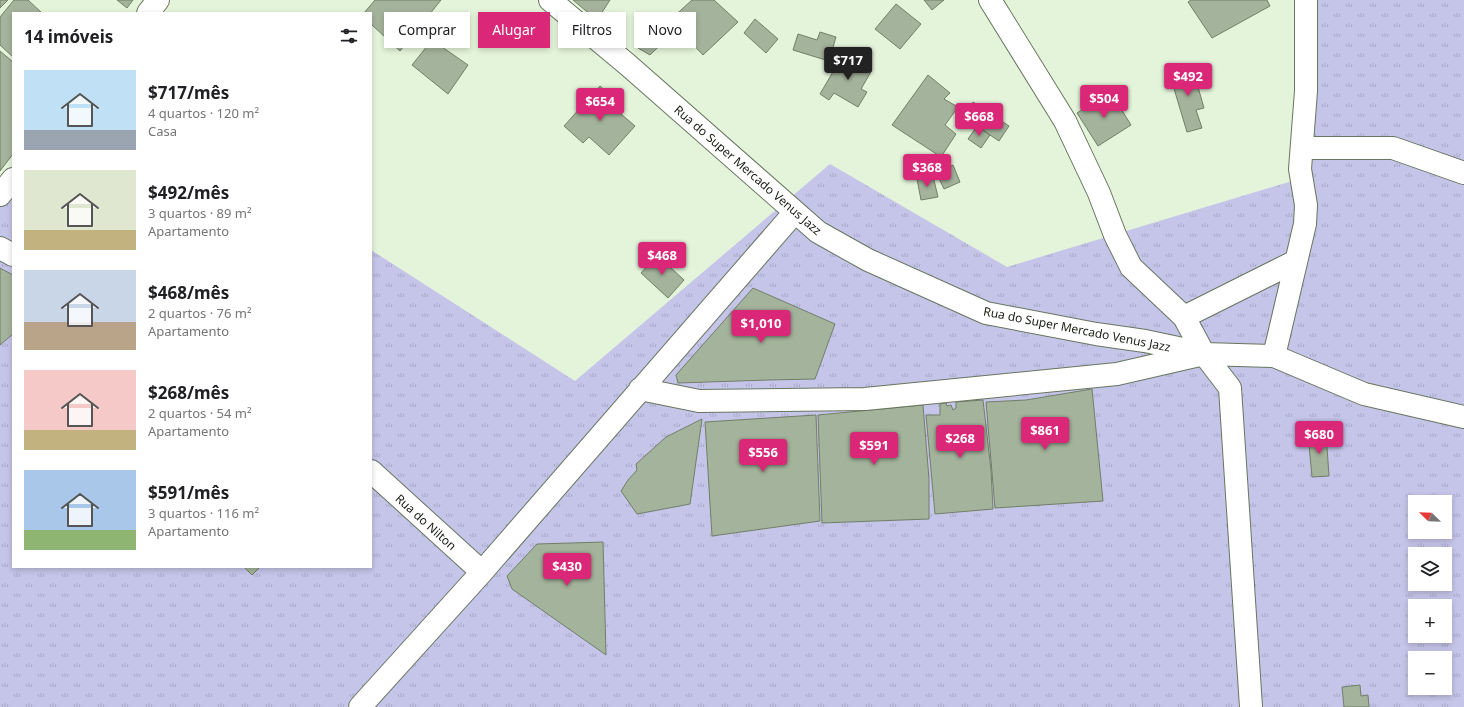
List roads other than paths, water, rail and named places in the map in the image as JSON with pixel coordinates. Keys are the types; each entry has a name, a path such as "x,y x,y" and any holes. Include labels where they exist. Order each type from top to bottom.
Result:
{"street":[{"path":"149,12 158,0"},
{"name":"Rua do Super Mercado Venus Jazz","path":"550,0 818,232 868,260 986,313 1096,334 1145,341 1204,354"},
{"path":"990,0 1065,121 1099,193 1115,235 1131,267 1184,316 1204,354 1230,388 1251,707"},
{"path":"1274,356 1305,224 1306,204 1300,169 1306,91 1306,0"},
{"path":"1302,148 1393,148 1464,173"},
{"path":"0,195 12,180"},
{"path":"360,707 482,572 795,212"},
{"path":"0,248 12,254"},
{"path":"1184,316 1296,261"},
{"path":"640,390 699,401 865,399 1117,374 1204,354 1274,356 1364,394 1464,417"},
{"name":"Rua do Nilton","path":"372,473 482,572"}]}
